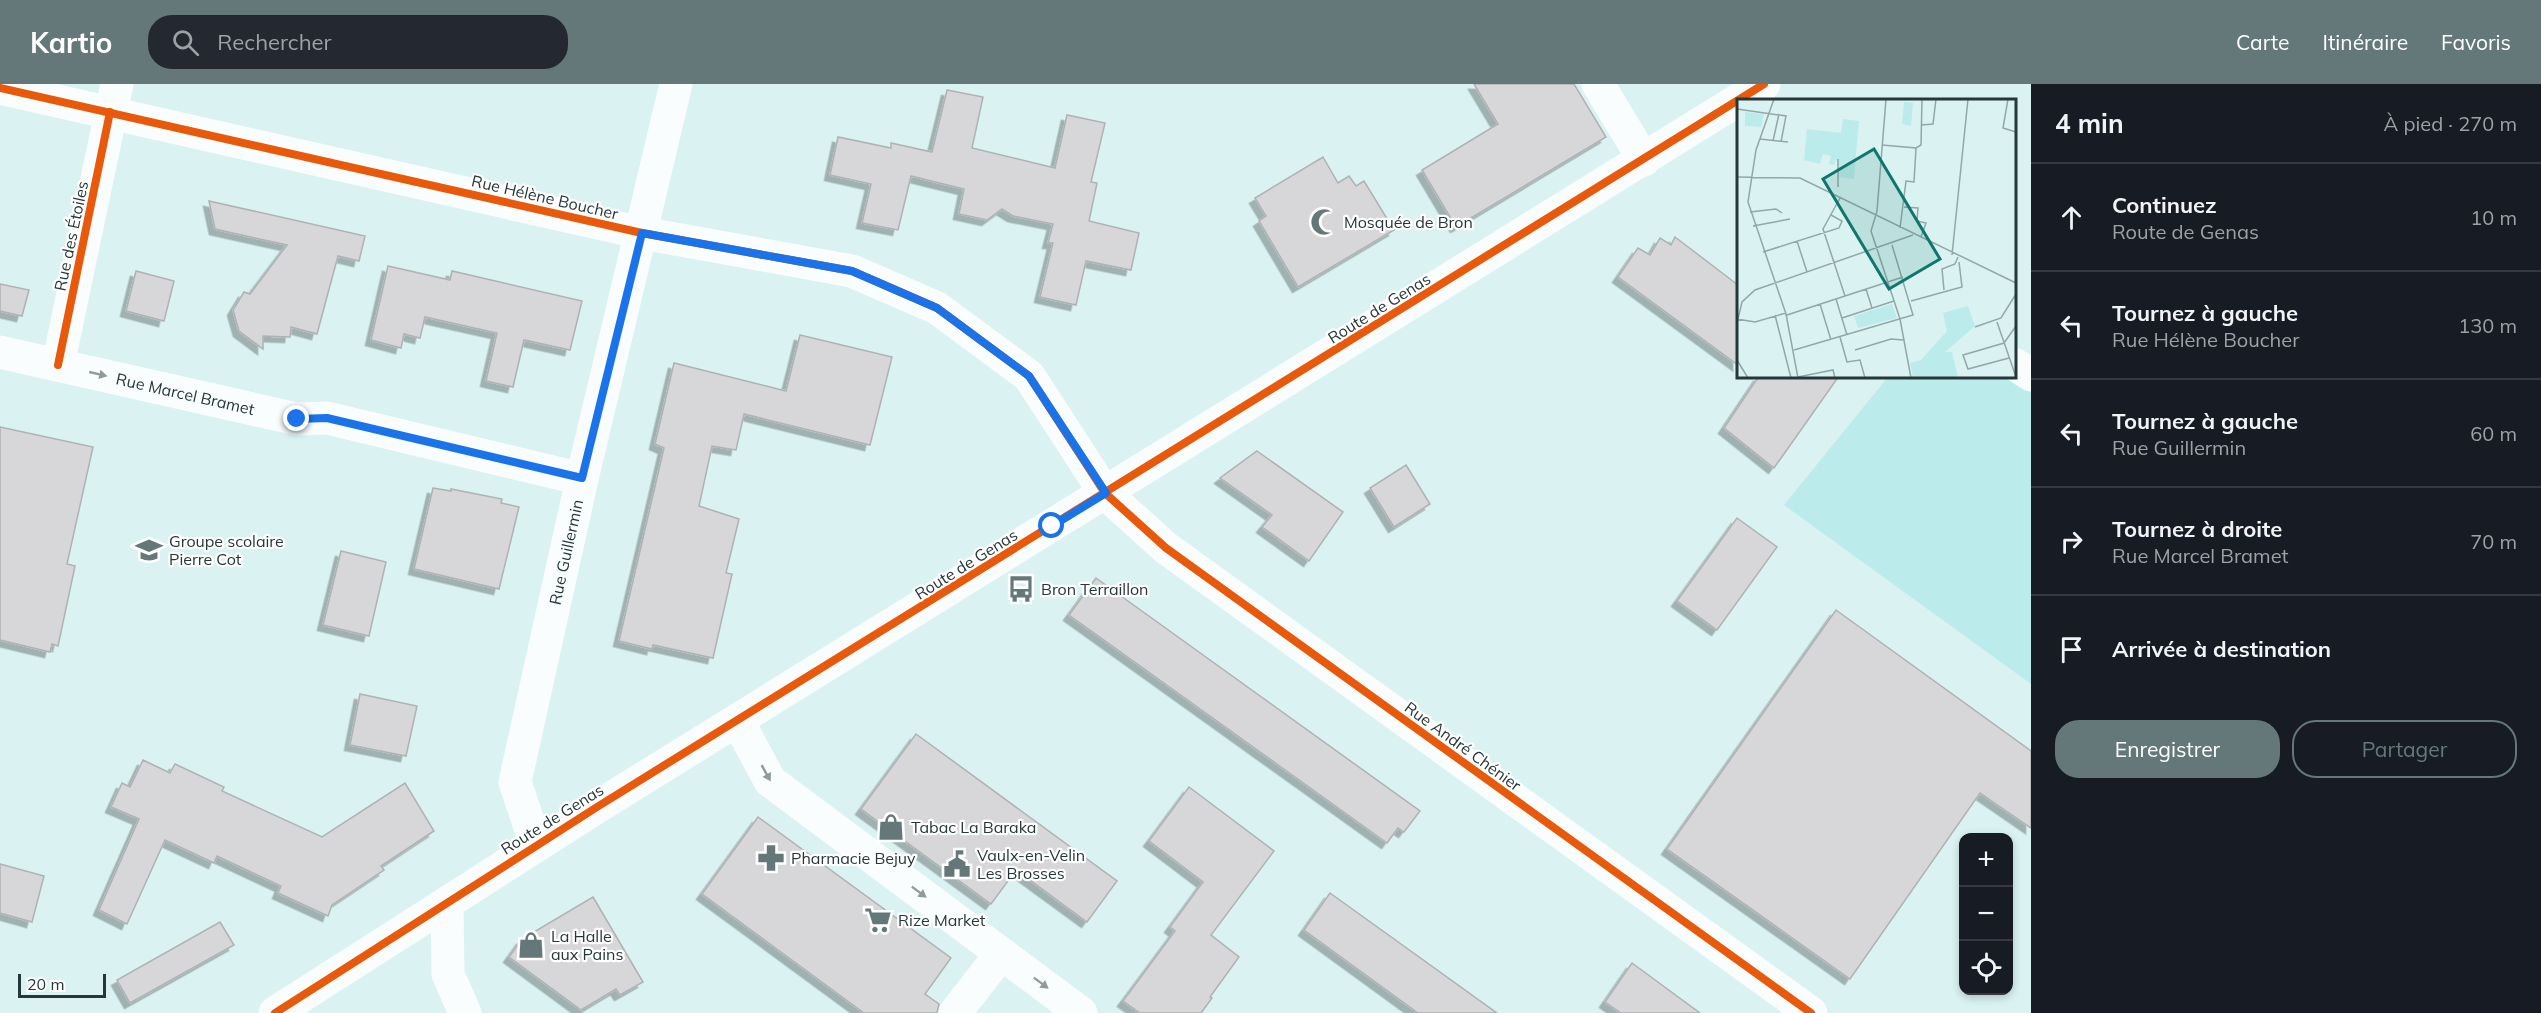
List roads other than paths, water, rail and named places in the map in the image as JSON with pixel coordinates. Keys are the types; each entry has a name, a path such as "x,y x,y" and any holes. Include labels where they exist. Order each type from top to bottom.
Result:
{"street":[{"name":"Rue Guillermin","path":"536,845 515,782 582,478 676,84"},
{"path":"1598,84 1644,160"},
{"name":"Route de Genas","path":"1740,99 1764,84"},
{"name":"Rue Hélène Boucher","path":"0,88 113,98 642,233 852,271 937,308 1029,376 1106,493"},
{"name":"Rue des Étoiles","path":"58,365 113,98"},
{"name":"Route de Genas","path":"275,1013 536,845 1737,101"},
{"name":"Rue Marcel Bramet","path":"0,352 297,419 327,418 582,478"},
{"path":"2016,365 2031,375"},
{"name":"Rue André Chénier","path":"1106,493 1166,548 1811,1013"},
{"path":"738,721 770,781 1081,1013"},
{"path":"447,903 448,974 465,1013"},
{"path":"955,1013 1001,954"}],"place":[{"name":"Mosquée de Bron","path":"1324,222"},
{"name":"Groupe scolaire Pierre Cot","path":"149,550"},
{"name":"Bron Terraillon","path":"1021,589"},
{"name":"Tabac La Baraka","path":"891,827"},
{"name":"Pharmacie Bejuy","path":"771,858"},
{"name":"Vaulx-en-Velin Les Brosses","path":"957,864"},
{"name":"Rize Market","path":"878,920"},
{"name":"La Halle aux Pains","path":"531,945"}]}
